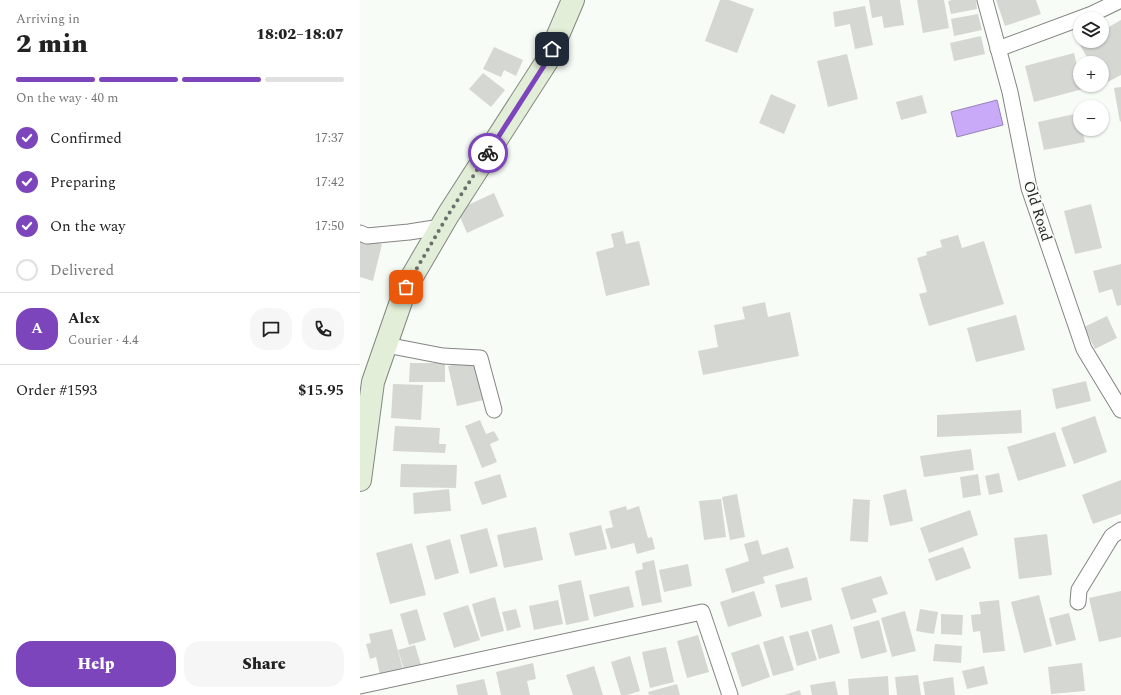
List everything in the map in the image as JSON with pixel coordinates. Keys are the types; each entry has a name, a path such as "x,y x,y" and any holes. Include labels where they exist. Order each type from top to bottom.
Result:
{"street":[{"path":"360,480 373,382 406,287 441,227 547,61 573,0"},
{"name":"Old Road","path":"986,0 1010,92 1029,188 1084,349 1121,410"},
{"path":"998,49 1092,14 1121,0"},
{"path":"360,232 367,236 441,227"},
{"path":"386,345 443,356 480,358 494,410"},
{"path":"1078,602 1079,590 1112,536 1121,530"},
{"path":"360,686 702,612 730,695"}],"shaded area":[{"path":"997,100 1003,125 957,137 951,112"}],"building":[{"path":"720,0 729,0 754,9 737,53 705,41"},
{"path":"869,0 900,0 904,25 884,28 882,16 872,18"},
{"path":"917,0 944,0 949,28 923,33"},
{"path":"976,0 977,9 951,14 948,1"},
{"path":"996,0 1036,0 1041,14 1005,26"},
{"path":"865,6 873,45 855,49 850,24 835,27 833,12"},
{"path":"978,14 982,30 954,36 951,19"},
{"path":"1121,20 1121,75 1109,81 1109,56 1086,56 1082,48 1109,48 1109,27"},
{"path":"981,36 985,54 954,61 950,43"},
{"path":"494,47 523,60 516,76 504,70 501,77 483,69"},
{"path":"1074,53 1073,92 1034,102 1025,66"},
{"path":"847,54 858,99 828,107 817,61"},
{"path":"483,73 505,90 491,107 469,89"},
{"path":"1121,87 1121,121 1120,122 1114,88"},
{"path":"771,94 796,105 784,134 759,123"},
{"path":"922,95 927,113 901,120 896,102"},
{"path":"1073,114 1073,136 1084,136 1085,142 1044,150 1038,122"},
{"path":"494,193 504,216 467,233 457,210"},
{"path":"1091,204 1102,248 1075,254 1064,211"},
{"path":"623,231 626,244 639,241 650,285 606,296 596,252 614,247 611,234"},
{"path":"958,235 962,248 984,241 1004,304 929,326 919,294 927,292 917,258 927,255 926,252 942,247 940,240"},
{"path":"360,239 382,244 373,281 360,277"},
{"path":"1121,264 1121,305 1117,306 1112,289 1099,293 1093,271"},
{"path":"765,302 768,317 790,312 799,356 703,375 698,351 718,347 714,325 745,319 742,307"},
{"path":"1016,315 1025,350 976,362 967,328"},
{"path":"1107,316 1117,338 1095,349 1084,327"},
{"path":"475,360 484,400 457,406 448,366"},
{"path":"410,363 445,363 445,382 409,382"},
{"path":"1086,381 1091,401 1056,409 1052,389"},
{"path":"393,384 423,385 421,420 391,418"},
{"path":"1021,410 1022,433 937,437 937,415"},
{"path":"1095,416 1107,452 1074,464 1061,428"},
{"path":"480,420 486,434 494,431 499,440 490,444 497,462 482,468 465,426"},
{"path":"395,426 440,428 439,444 446,444 445,453 393,451"},
{"path":"1055,432 1066,466 1018,481 1007,447"},
{"path":"971,449 974,470 924,477 920,456"},
{"path":"401,464 457,465 456,488 400,487"},
{"path":"999,473 1003,492 989,495 985,476"},
{"path":"500,474 507,497 482,505 474,482"},
{"path":"978,474 981,495 963,498 960,477"},
{"path":"1121,480 1121,514 1093,524 1082,495"},
{"path":"449,489 451,511 414,514 413,493"},
{"path":"906,489 913,521 890,526 883,495"},
{"path":"737,494 745,537 730,540 722,497"},
{"path":"721,499 726,537 704,540 699,501"},
{"path":"853,499 870,500 868,542 850,541"},
{"path":"626,506 627,510 639,506 648,538 652,537 655,549 637,554 634,543 611,549 605,529 613,527 609,511"},
{"path":"970,510 978,535 929,553 920,528"},
{"path":"601,525 607,549 575,556 569,533"},
{"path":"536,527 543,560 504,568 497,535"},
{"path":"487,528 498,566 470,574 460,535"},
{"path":"1047,534 1052,575 1019,579 1014,538"},
{"path":"450,539 459,573 435,580 426,546"},
{"path":"758,540 762,555 788,547 794,568 763,577 765,583 732,593 725,569 749,561 744,544"},
{"path":"412,543 426,595 390,604 376,553"},
{"path":"963,547 971,568 936,581 928,559"},
{"path":"654,560 662,602 642,606 635,571 643,569 642,563"},
{"path":"688,564 692,586 664,592 659,570"},
{"path":"881,576 888,594 872,599 877,612 851,620 841,588"},
{"path":"807,577 812,600 781,608 775,585"},
{"path":"581,580 589,620 566,625 558,585"},
{"path":"629,586 634,607 594,617 589,595"},
{"path":"754,591 762,616 728,627 720,602"},
{"path":"1121,591 1121,637 1099,642 1089,598"},
{"path":"1039,595 1052,646 1024,653 1011,602"},
{"path":"495,597 504,631 481,637 472,604"},
{"path":"558,600 563,624 534,630 529,606"},
{"path":"999,600 1005,651 983,653 980,631 973,632 971,615 981,614 979,602"},
{"path":"468,605 480,640 454,648 443,613"},
{"path":"417,609 426,640 409,645 400,614"},
{"path":"516,609 521,627 507,631 502,612"},
{"path":"920,609 938,612 934,634 916,631"},
{"path":"905,611 916,651 892,657 881,618"},
{"path":"1069,613 1076,640 1056,645 1049,618"},
{"path":"941,614 963,615 962,635 941,634"},
{"path":"879,620 887,652 861,659 853,627"},
{"path":"832,624 840,653 819,659 811,630"},
{"path":"392,629 404,673 381,679 376,657 370,659 366,644 371,643 369,634"},
{"path":"808,631 817,660 797,666 789,636"},
{"path":"698,635 709,672 687,678 677,641"},
{"path":"783,636 794,670 773,676 763,642"},
{"path":"759,644 770,677 742,687 731,653"},
{"path":"935,644 962,646 961,663 933,661"},
{"path":"415,645 422,668 405,673 398,650"},
{"path":"666,647 674,682 650,688 642,652"},
{"path":"630,656 640,691 627,695 621,695 611,662"},
{"path":"533,663 536,679 527,681 530,695 501,695 496,672"},
{"path":"1082,663 1085,691 1051,694 1048,667"},
{"path":"594,666 603,695 573,695 566,675"},
{"path":"984,666 988,684 967,689 962,671"},
{"path":"918,675 921,695 897,695 895,677"},
{"path":"888,676 889,695 849,695 848,679"},
{"path":"953,677 955,695 925,695 923,682"},
{"path":"484,679 488,695 458,695 456,685"},
{"path":"835,681 838,695 812,695 810,685"},
{"path":"677,684 680,695 649,695 648,692"},
{"path":"800,690 801,695 784,695"}],"way so far":[{"path":"406,287 448,215 488,153"}],"route":[{"path":"488,153 547,61 552,49"}]}
